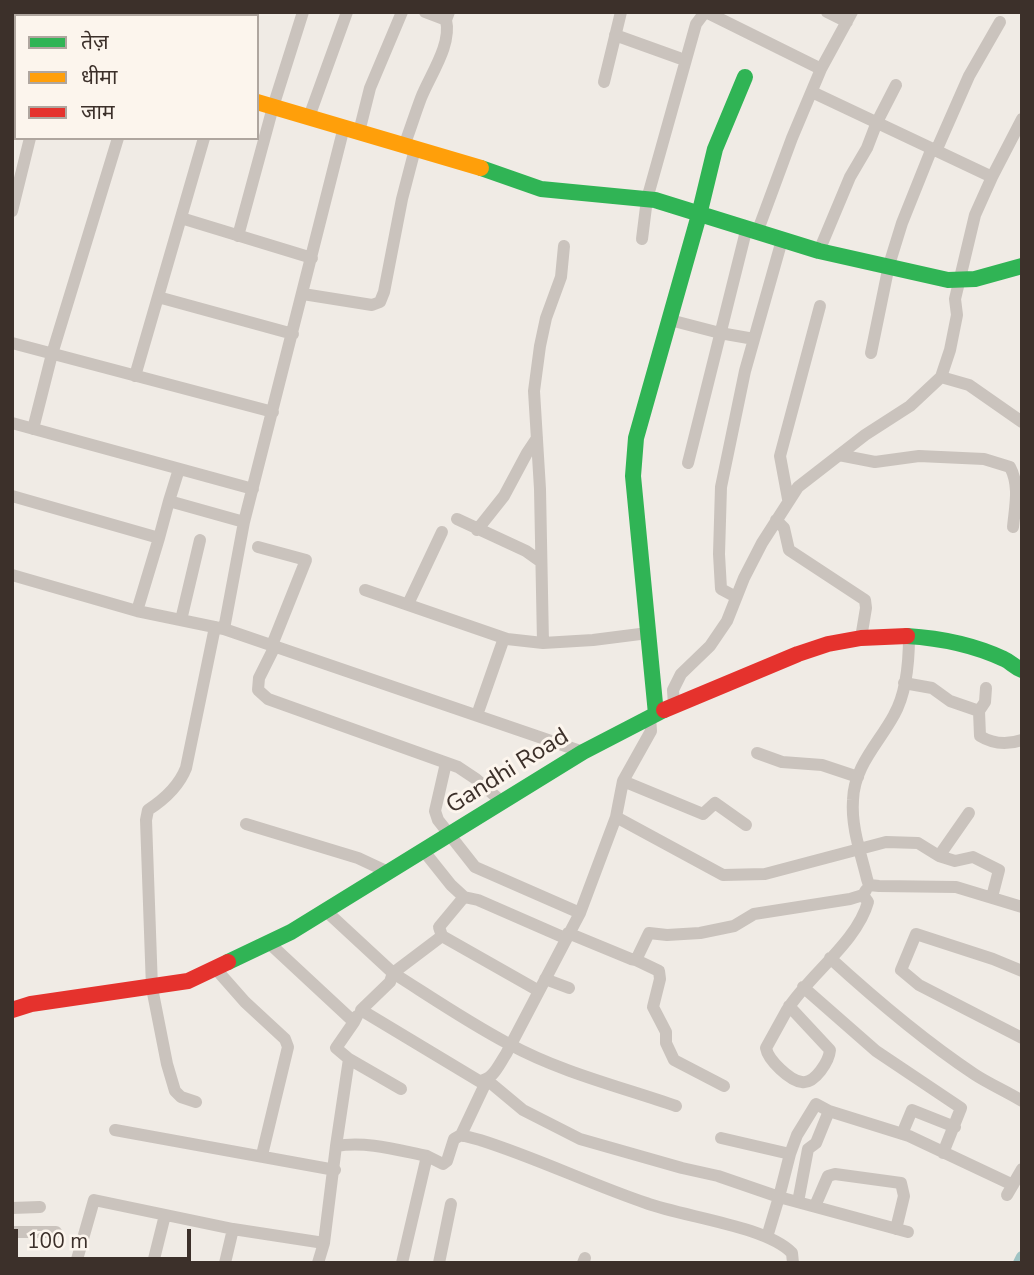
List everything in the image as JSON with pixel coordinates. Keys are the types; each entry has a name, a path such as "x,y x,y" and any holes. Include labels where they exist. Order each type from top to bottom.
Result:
{"street":[{"path":"259,134 265,105 303,12"},
{"path":"309,117 347,12"},
{"path":"196,1102 181,1097 175,1091 167,1065 152,988 146,820 148,810 181,782 186,768 244,522 312,258 351,130 402,12"},
{"path":"303,294 372,305 380,302 422,96 447,32 447,16 425,12"},
{"path":"604,82 621,12"},
{"path":"642,239 647,199 696,24 705,12 821,69"},
{"path":"688,463 720,333 752,229 821,69 850,17 827,12"},
{"path":"871,353 889,265 902,223 969,76 1000,22"},
{"path":"615,35 680,58"},
{"path":"361,1010 479,1082 486,1080 492,1076 510,1045 580,913 616,817 623,781 651,731 653,715 633,476 636,438 715,149 745,77"},
{"path":"819,251 850,177 867,148 896,85"},
{"path":"812,92 992,177"},
{"path":"265,105 541,189 647,199 819,251 959,281 1022,266"},
{"path":"674,705 673,690 681,674 710,646 727,621 744,578 788,499 805,480 910,406 941,377 957,316 955,299 975,215 1022,119"},
{"path":"12,211 17,171 29,140"},
{"path":"33,429 52,354 117,140"},
{"path":"135,376 203,140"},
{"path":"238,236 258,140"},
{"path":"181,218 312,258"},
{"path":"736,597 721,589 721,487 745,370 782,240"},
{"path":"543,643 540,489 534,391 540,346 561,277 564,246"},
{"path":"158,297 293,334"},
{"path":"788,499 780,456 820,306"},
{"path":"670,320 754,340"},
{"path":"12,343 272,412"},
{"path":"941,377 968,385 1022,422"},
{"path":"12,423 253,489"},
{"path":"477,530 504,496 537,438"},
{"path":"839,455 875,462 919,456 997,462 1010,467 1015,477 1018,509 1013,527"},
{"path":"137,611 179,469"},
{"path":"12,496 159,538"},
{"path":"169,501 244,522"},
{"path":"457,519 526,551 540,561"},
{"path":"776,520 785,528 789,550 865,600 861,639"},
{"path":"408,604 442,533"},
{"path":"181,620 201,540"},
{"path":"258,547 306,560 259,678 258,690 268,699 446,763 476,779 502,802"},
{"path":"12,575 137,611 219,628 583,752"},
{"path":"365,590 504,638 543,643 648,633"},
{"path":"789,1006 830,1050 826,1063 807,1082 800,1083 782,1071 766,1048 789,1006 803,986 830,958 867,906 860,850 855,834 853,800 866,757 896,713 903,695 909,636"},
{"name":"Gandhi Road","path":"12,1010 31,1003 188,981 269,943 326,911 583,752 674,705 798,653 828,644 909,636 940,640 1014,659 1013,667 1022,670"},
{"path":"477,715 504,638"},
{"path":"904,683 932,688 950,701 979,711"},
{"path":"986,688 985,702 979,711 980,736 989,742 1001,744 1022,740"},
{"path":"757,753 782,762 822,765 858,777"},
{"path":"446,763 435,811 438,820 475,867 580,913"},
{"path":"623,781 703,814 715,803 746,825"},
{"path":"939,856 968,813"},
{"path":"616,817 723,875 765,874 886,842 918,843 939,856 955,861 973,857 999,870 992,897"},
{"path":"246,824 358,858 388,872"},
{"path":"423,850 464,897 478,900 659,971 660,979 653,1007 666,1032 666,1043 674,1060 724,1086"},
{"path":"636,960 649,933 700,933 734,926 754,914 866,890 956,887 1022,907"},
{"path":"464,897 439,927 442,936 539,991"},
{"path":"326,911 393,973 510,1045 601,1082 676,1106"},
{"path":"1022,971 916,934 901,970 919,985 1022,1038"},
{"path":"401,1089 349,1059 336,1048 361,1010 390,982 393,973 442,936"},
{"path":"269,943 354,1022"},
{"path":"830,958 876,1001 935,1047 978,1077 1022,1101"},
{"path":"215,968 245,1002 285,1039 288,1047 262,1155"},
{"path":"545,978 569,988"},
{"path":"803,986 876,1051 961,1108 943,1153"},
{"name":"Gandhi Road","path":"12,998 31,1003"},
{"path":"318,1263 324,1243 349,1059"},
{"path":"337,1146 374,1146 427,1156 443,1164 447,1161 454,1139 462,1135 486,1080"},
{"path":"486,1080 523,1110 580,1139 751,1185 779,1197 902,1231 904,1196 901,1183 835,1174 828,1176 816,1206"},
{"path":"767,1237 790,1154 797,1135 816,1104 829,1111 902,1134 1010,1190 1022,1169"},
{"path":"902,1134 912,1110 955,1127"},
{"path":"798,1202 808,1149 816,1143 829,1111"},
{"path":"115,1130 335,1170"},
{"path":"462,1135 503,1147 645,1203 767,1237 785,1244 792,1252 793,1263"},
{"path":"721,1138 790,1154"},
{"path":"402,1263 427,1156"},
{"path":"76,1263 94,1200 233,1229 324,1243"},
{"path":"439,1263 451,1204"},
{"path":"12,1208 40,1207"},
{"path":"153,1263 165,1215"},
{"path":"225,1263 233,1229"},
{"path":"12,1232 55,1232"}],"waterway":[{"path":"1019,1263 1022,1257"}],"traffic: fast":[{"path":"656,714 633,476 636,438 715,149 745,77"},
{"path":"481,168 541,189 655,200 819,251 948,280 975,279 1022,266"},
{"path":"907,636 969,646 993,654 1022,670"},
{"path":"228,962 291,932 583,752 664,710"}],"traffic: slow":[{"path":"259,103 481,168"}],"traffic: jam":[{"path":"664,710 828,644 861,638 907,636"},
{"path":"12,1010 31,1004 188,981 228,962"}]}
